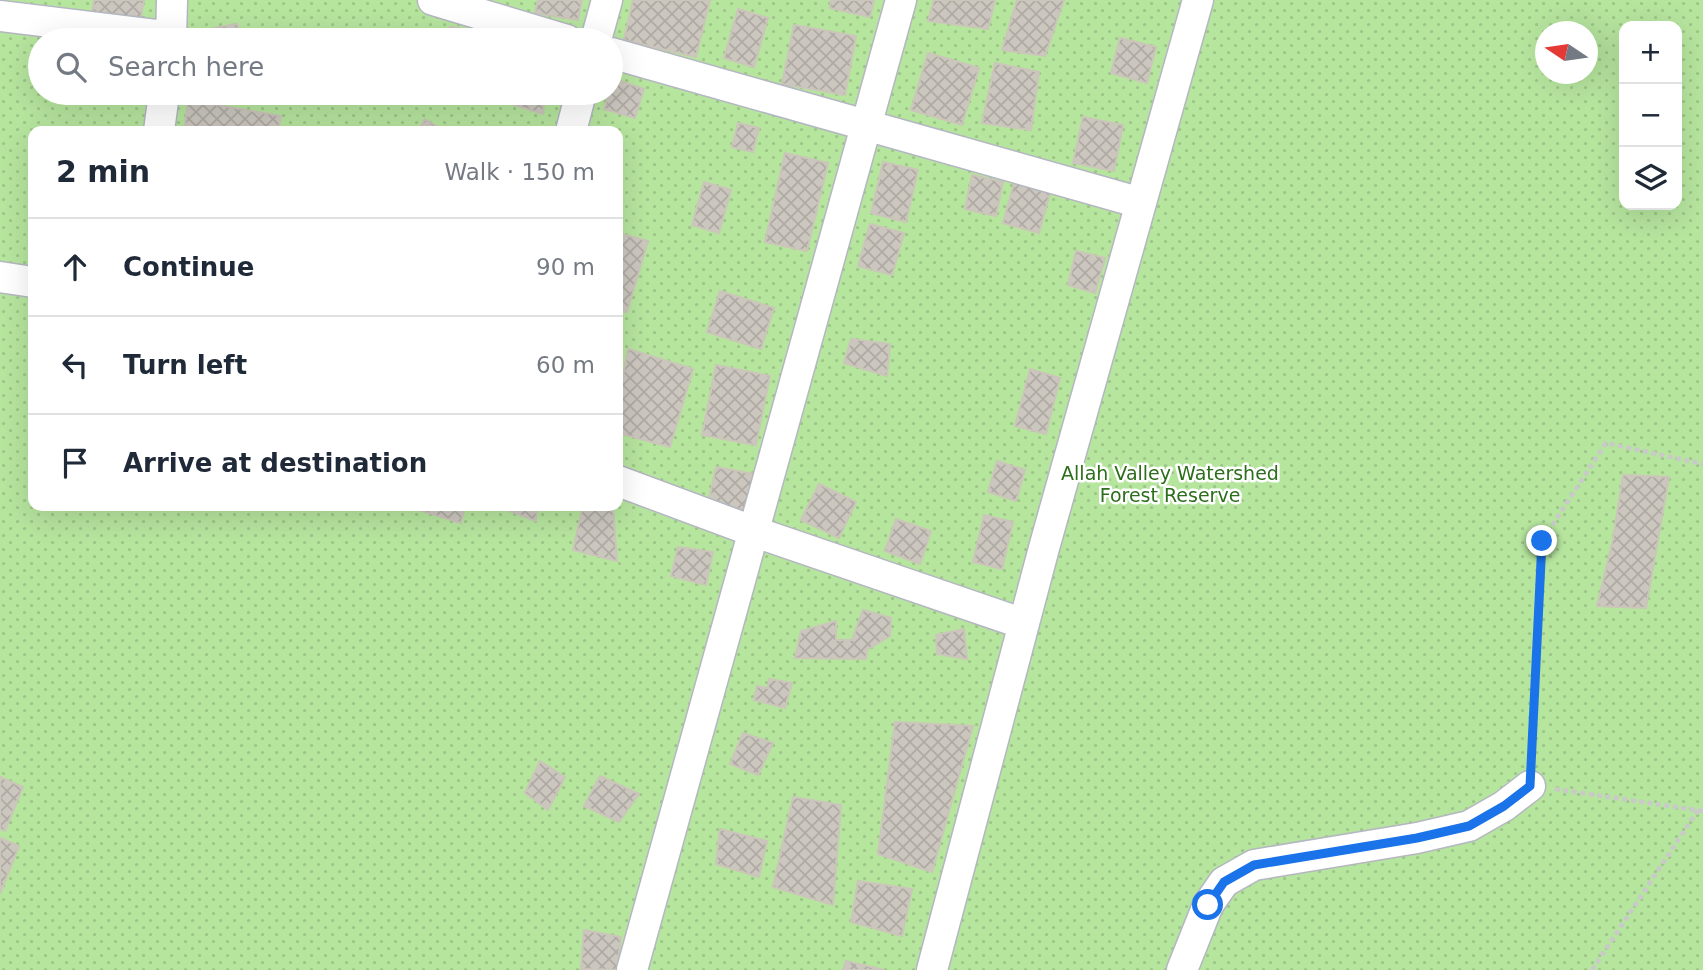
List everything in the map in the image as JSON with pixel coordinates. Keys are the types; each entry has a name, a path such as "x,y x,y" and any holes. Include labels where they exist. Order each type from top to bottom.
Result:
{"street":[{"path":"172,0 172,28"},
{"path":"433,0 527,28"},
{"path":"599,28 607,0"},
{"path":"632,970 869,125 901,0"},
{"path":"932,970 1024,624 1198,0"},
{"path":"0,16 94,28"},
{"path":"623,56 1140,204"},
{"path":"160,126 162,105"},
{"path":"572,126 578,105"},
{"path":"0,277 28,281"},
{"path":"623,483 755,532 1024,624"},
{"path":"1182,970 1208,905 1224,882 1254,865 1403,841 1469,826 1504,806 1530,786"}],"path":[{"path":"1592,970 1700,811 1530,786 1542,541 1606,443 1703,464"}],"green space":[{"name":"Allah Valley Watershed Forest Reserve","path":"0,0 1703,0 1703,970 0,970"}],"building":[{"path":"94,0 144,0 140,22 92,14"},
{"path":"538,0 582,0 578,20 535,13"},
{"path":"633,0 710,0 696,57 624,40"},
{"path":"831,0 874,0 870,17 830,8"},
{"path":"934,0 995,0 988,29 928,21"},
{"path":"1017,0 1064,0 1045,56 1002,50"},
{"path":"738,9 768,18 754,67 724,58"},
{"path":"237,24 238,28 215,28"},
{"path":"794,25 856,36 845,95 782,84"},
{"path":"1120,38 1156,47 1147,83 1111,73"},
{"path":"928,53 979,68 962,125 911,110"},
{"path":"995,63 1039,72 1031,130 982,123"},
{"path":"623,82 644,89 635,118 604,109 605,105 623,105"},
{"path":"187,105 217,105 281,116 279,126 185,126"},
{"path":"514,105 544,105 543,114"},
{"path":"1083,117 1123,125 1114,171 1073,163"},
{"path":"425,119 436,126 421,126"},
{"path":"738,123 759,128 753,152 732,147"},
{"path":"785,153 828,163 807,251 765,242"},
{"path":"883,162 918,170 906,222 871,213"},
{"path":"972,175 1003,182 996,216 965,209"},
{"path":"704,182 731,190 719,233 692,225"},
{"path":"1014,183 1050,193 1039,233 1003,223"},
{"path":"870,224 904,233 892,275 858,266"},
{"path":"623,234 648,241 627,312 623,312"},
{"path":"1076,251 1105,258 1095,293 1068,285"},
{"path":"720,291 774,308 761,349 707,332"},
{"path":"851,339 890,344 887,376 844,363"},
{"path":"628,349 693,369 670,447 623,434 623,376"},
{"path":"716,365 770,376 756,445 702,435"},
{"path":"1030,369 1060,378 1046,434 1015,426"},
{"path":"997,461 1025,470 1016,501 988,492"},
{"path":"716,467 754,474 747,511 708,504"},
{"path":"1623,475 1669,477 1646,608 1597,606 1613,539"},
{"path":"819,484 856,502 839,538 801,520"},
{"path":"422,511 464,511 461,523"},
{"path":"509,511 537,511 536,521"},
{"path":"582,511 613,511 617,561 573,550"},
{"path":"984,515 1013,522 1002,569 973,562"},
{"path":"896,519 931,531 920,564 885,551"},
{"path":"678,547 713,552 706,585 671,576"},
{"path":"863,610 891,618 890,636 867,650 866,659 795,658 801,631 836,621 836,640 852,640"},
{"path":"964,629 967,659 937,654 936,635"},
{"path":"769,679 792,683 785,708 754,700 757,686 768,688"},
{"path":"895,722 973,726 932,872 878,854"},
{"path":"743,733 773,743 758,775 730,764"},
{"path":"540,761 565,777 548,810 525,793"},
{"path":"600,776 639,794 619,822 584,806"},
{"path":"0,777 23,787 5,831 0,829"},
{"path":"793,797 841,805 833,905 773,887"},
{"path":"720,829 767,841 759,877 716,864"},
{"path":"0,838 19,846 0,894"},
{"path":"858,881 912,889 902,936 851,922"},
{"path":"584,930 621,937 617,970 581,969"},
{"path":"846,961 884,970 843,970"}],"route":[{"path":"1208,905 1224,882 1254,865 1417,838 1469,826 1504,806 1530,786 1542,541"}]}
